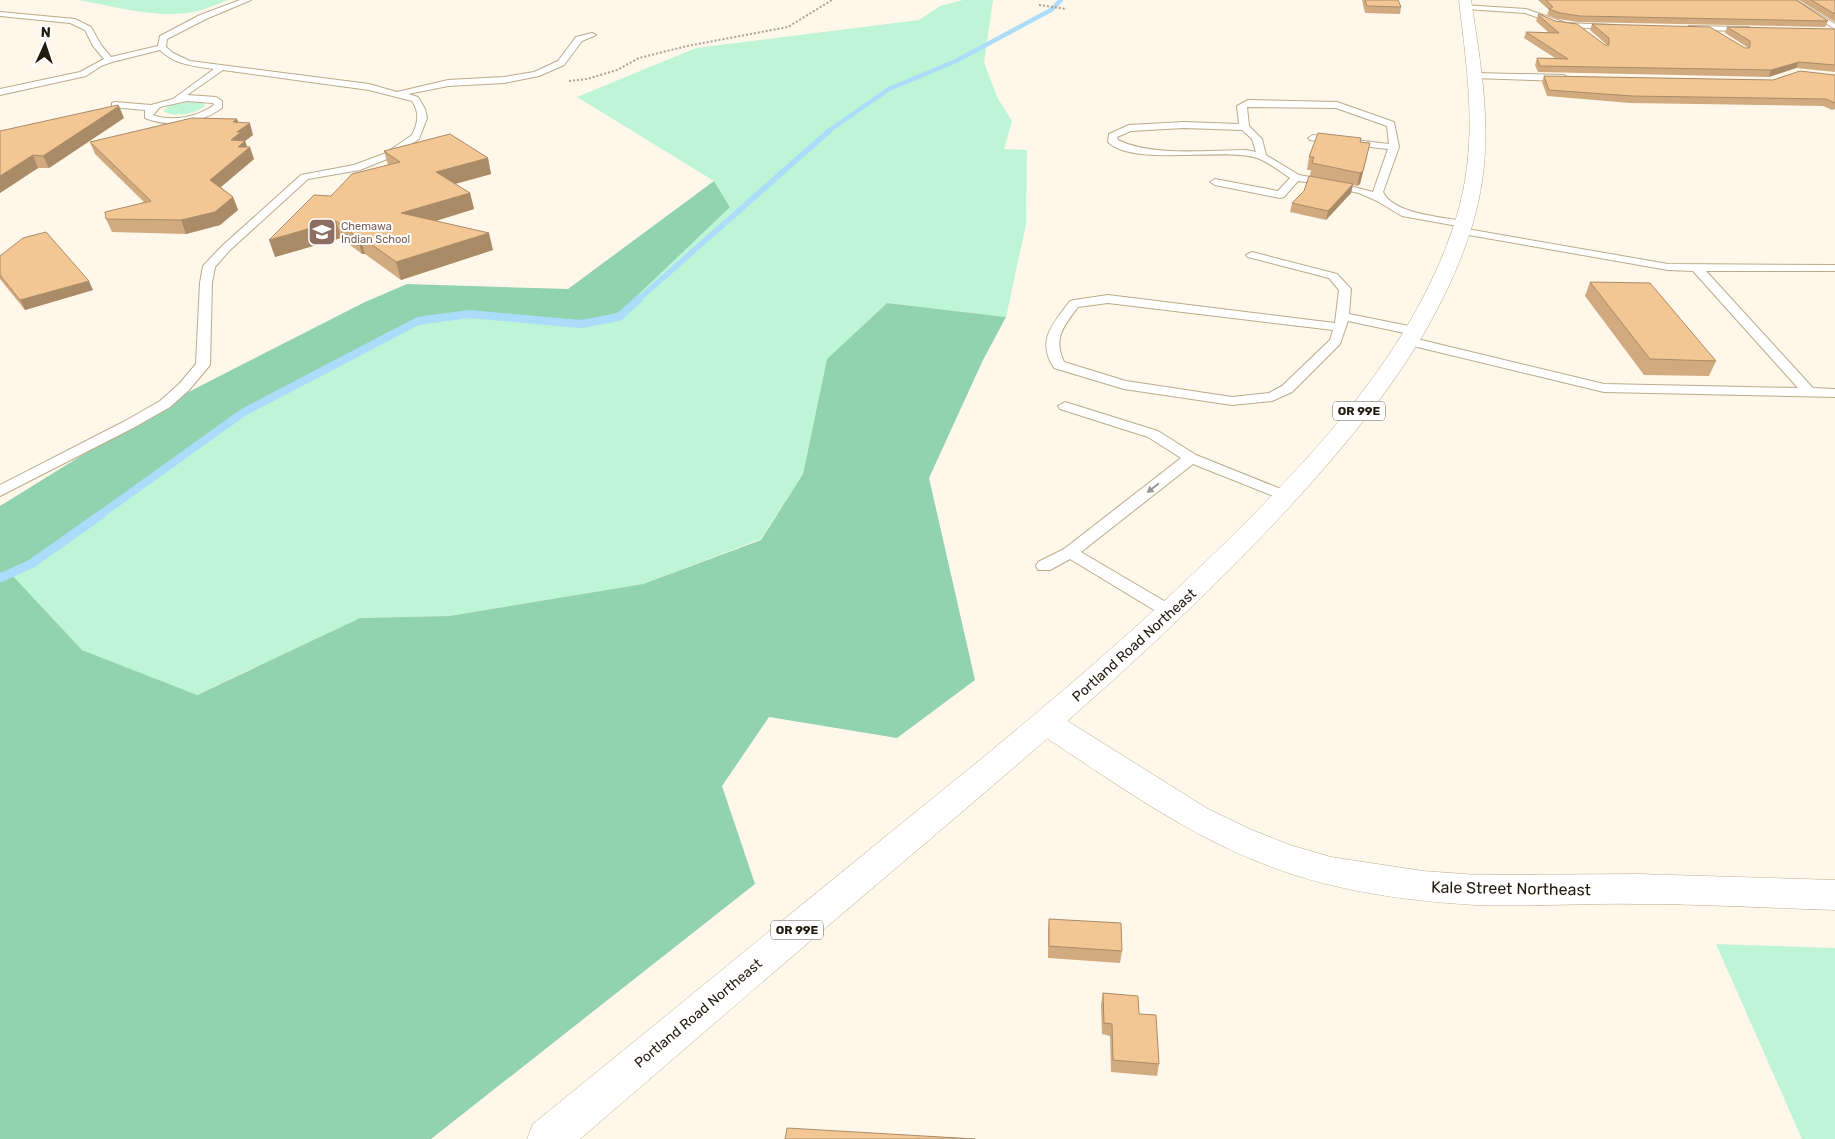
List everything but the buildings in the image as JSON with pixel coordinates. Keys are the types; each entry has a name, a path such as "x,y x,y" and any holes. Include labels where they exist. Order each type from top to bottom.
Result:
{"main road":[{"name":"Portland Road Northeast","path":"548,1139 1047,723 1170,612 1240,545 1346,429 1412,336 1443,278 1470,201 1476,166 1478,130 1476,76 1466,3"},
{"name":"Kale Street Northeast","path":"1047,723 1196,818 1240,840 1330,871 1422,886 1478,890 1638,889 1835,895"}],"lane":[{"path":"162,47 163,38 203,17 246,0"},
{"path":"1521,0 1526,11"},
{"path":"1791,0 1835,29"},
{"path":"1466,3 1526,11 1556,23 1578,26 1625,27"},
{"path":"0,14 72,21 88,29 97,46 109,60"},
{"path":"1578,26 1591,37"},
{"path":"1682,28 1758,30"},
{"path":"1710,29 1726,40"},
{"path":"1825,31 1835,29"},
{"path":"398,94 448,83 504,80 536,74 561,63 579,39 592,34"},
{"path":"0,92 83,74 98,64 109,60 162,47"},
{"path":"0,491 165,404 184,387 203,365 206,283 209,266 226,248 306,178 356,168 389,155 416,137 424,118 420,105 415,100 369,86 188,63 170,55 162,47"},
{"path":"176,100 221,68"},
{"path":"1476,76 1574,78"},
{"path":"115,105 151,108 176,100 208,98 220,103 215,110 202,116 172,120 148,116 151,108"},
{"path":"1244,127 1242,106 1248,103 1337,105 1391,124 1394,147 1378,192 1381,199"},
{"path":"1260,156 1261,147 1253,132 1244,127 1184,125 1129,128 1112,136 1113,142 1120,147 1146,151 1246,152 1260,156 1296,177 1362,191 1381,199 1406,214 1462,227 1668,266 1835,268"},
{"path":"1313,138 1394,147"},
{"path":"1215,182 1280,195 1296,177"},
{"path":"1252,255 1333,276 1345,289 1342,321 1336,341 1287,389 1272,396 1232,401 1124,385 1059,365 1052,350 1056,329 1074,304 1108,299 1342,321 1412,336 1604,388 1835,393"},
{"path":"1696,267 1809,392"},
{"path":"1065,406 1153,434 1191,458 1286,496"},
{"path":"1044,566 1070,552 1191,458"},
{"path":"1070,552 1170,612"}],"path":[{"path":"561,82 588,79 617,70 639,58 687,46 788,27 832,0"},
{"path":"1039,5 1067,9"}],"green space":[{"path":"78,0 228,0 202,10 187,13 156,14"},
{"path":"963,0 993,0 984,62 997,97 1012,121 1004,149 1027,150 1026,225 1006,317 887,303 827,359 803,474 761,539 643,584 449,616 360,618 196,695 82,650 9,573 114,504 240,411 424,316 468,312 586,321 730,206 714,181 577,97 696,48 919,20 940,6"},
{"path":"202,102 205,106 190,113 178,115 163,111 171,105"},
{"path":"714,181 730,207 620,312 586,321 468,312 424,316 240,411 114,504 10,573 82,650 197,695 360,618 449,616 643,584 761,540 803,474 827,359 887,303 1006,317 983,360 929,478 975,680 897,738 769,717 722,786 755,884 431,1139 0,1139 0,506 165,404 365,302 407,284 568,289"},
{"path":"1716,944 1835,948 1835,1139 1802,1139"}],"waterway":[{"path":"827,132 889,89 956,61 1051,10 1061,0"},
{"path":"638,300 829,131"},
{"path":"100,515 244,412 418,321 469,314 581,324 619,317 639,299"},
{"path":"0,578 31,564 102,514"}],"place":[{"name":"Chemawa Indian School","path":"322,232"}]}
